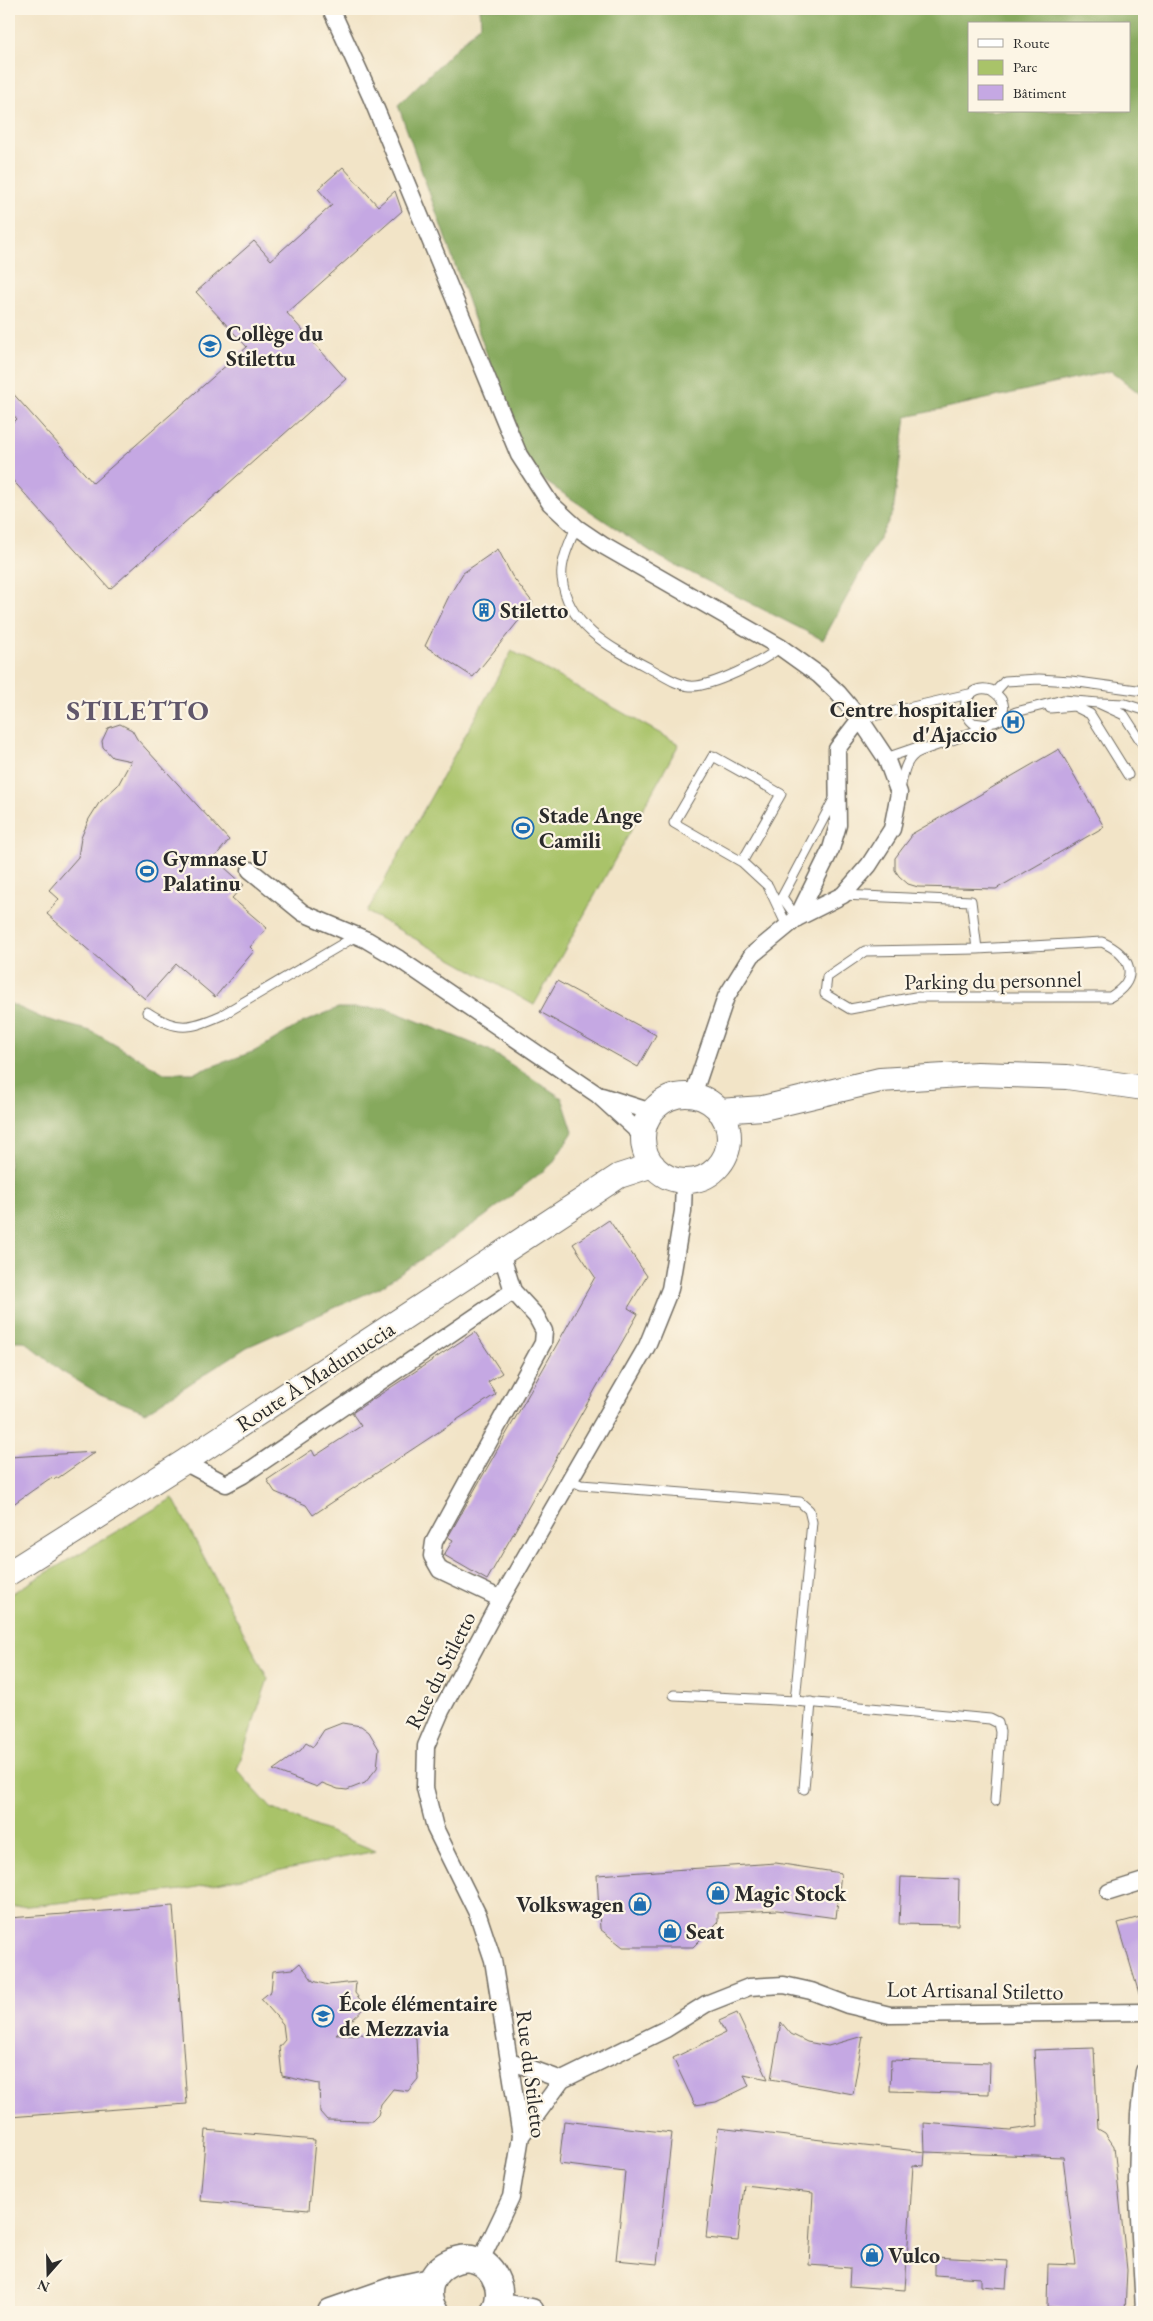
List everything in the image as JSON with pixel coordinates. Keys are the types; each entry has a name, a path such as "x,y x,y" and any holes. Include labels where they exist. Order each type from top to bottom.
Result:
{"main road":[{"path":"720,1110 763,1108 880,1080 977,1074 1067,1077 1144,1088"},
{"path":"693,1095 708,1101 720,1110 726,1122 729,1135 724,1156 712,1172 699,1178 684,1180 673,1178 647,1149 646,1123 652,1112 670,1098 693,1095"},
{"path":"729,1135 763,1108"},
{"name":"Route À Madunuccia","path":"9,1573 184,1462 619,1176 647,1149"},
{"path":"388,2312 396,2310 434,2311 429,2291 431,2282 437,2272 446,2264 457,2259 468,2259 480,2262 495,2276 500,2296 495,2309 531,2312"},
{"path":"331,2312 394,2290 431,2282"}],"street":[{"path":"331,9 372,97 519,456 550,503 576,527 604,546 780,647 819,675 838,693 860,719 886,758 899,793 892,829 870,865 843,895 792,922 752,955 726,997 693,1095"},
{"path":"792,922 831,849 838,825 837,749 860,719"},
{"path":"250,870 303,912 356,936 399,960 598,1095 647,1149"},
{"path":"598,1095 652,1112"},
{"name":"Rue du Stiletto","path":"480,2262 511,2197 522,2136 493,1960 478,1915 435,1828 425,1788 426,1746 441,1711 501,1599 646,1346 670,1289 683,1211 684,1180"},
{"path":"501,1253 513,1291 536,1316 544,1331 543,1343 434,1542 432,1556 440,1570 501,1599"},
{"path":"184,1462 226,1484 243,1475 513,1291"},
{"path":"1108,1892 1144,1881"},
{"name":"Lot Artisanal Stiletto","path":"562,2080 666,2029 706,2004 749,1987 784,1985 811,1991 848,2005 890,2015 1144,2012"},
{"path":"510,2061 562,2080 522,2136"},
{"path":"1144,2071 1139,2114 1137,2181 1144,2310"}],"lane":[{"path":"576,527 565,556 561,576 565,594 579,620 595,637 612,647 678,683 700,686 749,667 770,656 780,647"},
{"path":"995,692 1005,681 1039,678 1144,691"},
{"path":"860,719 969,694 981,688 995,692 1000,697 1002,710"},
{"path":"969,694 965,703 966,714 973,723 988,724"},
{"path":"886,758 1028,709 1063,700 1125,704 1144,710"},
{"path":"1098,702 1124,715 1144,746"},
{"path":"897,804 907,762 916,754 959,740 988,724 1002,710 1074,706 1090,714 1128,775"},
{"path":"742,862 780,794 713,756 674,823 742,862 768,886 792,922"},
{"path":"792,922 782,897 838,790"},
{"name":"Parking du personnel","path":"843,895 970,901 978,949"},
{"path":"147,1012 173,1026 199,1025 222,1015 356,936"},
{"name":"Parking du personnel","path":"1102,942 1118,949 1129,966 1129,979 1122,990 1110,997 915,997 850,1010 825,994 827,977 865,951 978,949 1102,942"},
{"path":"570,1480 581,1485 800,1502 809,1510 812,1522 795,1701"},
{"path":"674,1695 811,1702 990,1719 998,1723 1000,1732 995,1801"},
{"path":"804,1789 811,1702"}],"green space":[{"path":"480,9 1144,9 1144,397 1111,371 906,417 893,513 823,640 656,555 528,470 398,105 481,24"},
{"name":"Stade Ange Camili","path":"512,651 679,744 534,1005 367,912"},
{"path":"9,1003 42,1018 91,1031 164,1073 194,1073 255,1051 302,1023 338,1008 385,1008 489,1050 562,1098 573,1132 552,1164 484,1217 379,1288 247,1347 146,1412 100,1394 61,1371 24,1341 9,1341"},
{"path":"173,1498 268,1679 237,1770 271,1808 376,1851 182,1890 9,1908 9,1595"}],"building":[{"name":"Collège du Stilettu","path":"343,167 378,206 395,191 402,211 287,313 346,379 110,589 9,476 9,427 17,419 9,410 9,389 93,483 247,347 196,292 254,241 271,260 332,205 318,189"},
{"name":"Stiletto","path":"498,549 512,576 533,603 473,677 425,646 449,596 463,573"},
{"name":"Gymnase U Palatinu","path":"120,724 132,730 137,739 229,840 214,858 244,885 232,898 267,928 250,947 254,951 215,997 176,964 145,999 47,914 59,899 49,890 78,857 81,838 89,819 99,803 118,785 131,761 112,757 103,747 102,741 108,728"},
{"path":"1059,749 1104,827 996,889 918,887 908,884 899,876 895,870 895,858 911,837 910,835"},
{"path":"557,981 656,1035 638,1067 540,1012"},
{"path":"609,1220 647,1276 628,1308 638,1314 487,1580 444,1555 453,1540 448,1537 595,1277 573,1244"},
{"path":"475,1332 502,1373 488,1382 496,1394 313,1515 306,1505 275,1492 267,1480 312,1450 315,1456 361,1426 352,1413"},
{"path":"95,1452 58,1478 49,1479 9,1507 9,1457"},
{"path":"342,1723 361,1726 369,1732 379,1749 377,1768 365,1783 347,1790 322,1783 317,1787 273,1770 301,1750 306,1743 313,1747 324,1730"},
{"name":"Magic Stock","path":"776,1863 841,1873 836,1918 777,1910 718,1913 718,1922 693,1947 623,1947 600,1929 597,1875"},
{"path":"901,1877 959,1879 958,1925 899,1924"},
{"path":"173,1906 187,2104 9,2117 9,1918"},
{"path":"1144,1916 1144,1997 1140,1997 1118,1923"},
{"path":"300,1963 313,1981 328,1985 356,1982 355,1993 366,2007 336,2035 409,2033 416,2038 418,2079 408,2091 393,2089 381,2104 378,2115 372,2121 327,2120 320,2112 319,2084 282,2076 279,2047 285,2040 283,2024 261,1999 271,1991 273,1971 293,1969"},
{"path":"737,2013 768,2079 744,2074 749,2086 716,2102 695,2105 673,2058 725,2033 719,2021"},
{"path":"781,2022 791,2034 807,2042 828,2046 863,2036 853,2094 771,2079"},
{"path":"1094,2048 1098,2129 1105,2133 1114,2146 1127,2270 1125,2311 1047,2307 1048,2264 1076,2265 1063,2157 925,2152 924,2123 1010,2130 1038,2126 1034,2050"},
{"path":"891,2060 990,2063 989,2094 890,2091"},
{"path":"564,2121 672,2133 657,2264 616,2260 625,2172 559,2164"},
{"path":"718,2128 925,2152 924,2166 913,2165 905,2290 849,2286 850,2268 809,2265 813,2193 744,2185 738,2241 706,2238"},
{"path":"206,2130 315,2140 309,2210 200,2201"},
{"path":"935,2257 1008,2261 1006,2288 981,2286 981,2278 935,2275"}],"place":[{"name":"Collège du Stilettu","path":"210,346"},
{"name":"Stiletto","path":"484,610"},
{"name":"Centre hospitalier d'Ajaccio","path":"1013,722"},
{"name":"Stade Ange Camili","path":"523,828"},
{"name":"Gymnase U Palatinu","path":"147,871"},
{"name":"Magic Stock","path":"718,1893"},
{"name":"Volkswagen","path":"640,1904"},
{"name":"Seat","path":"670,1931"},
{"name":"École élémentaire de Mezzavia","path":"323,2016"},
{"name":"Vulco","path":"872,2255"}],"district":[{"name":"STILETTO","path":"138,710"}]}
